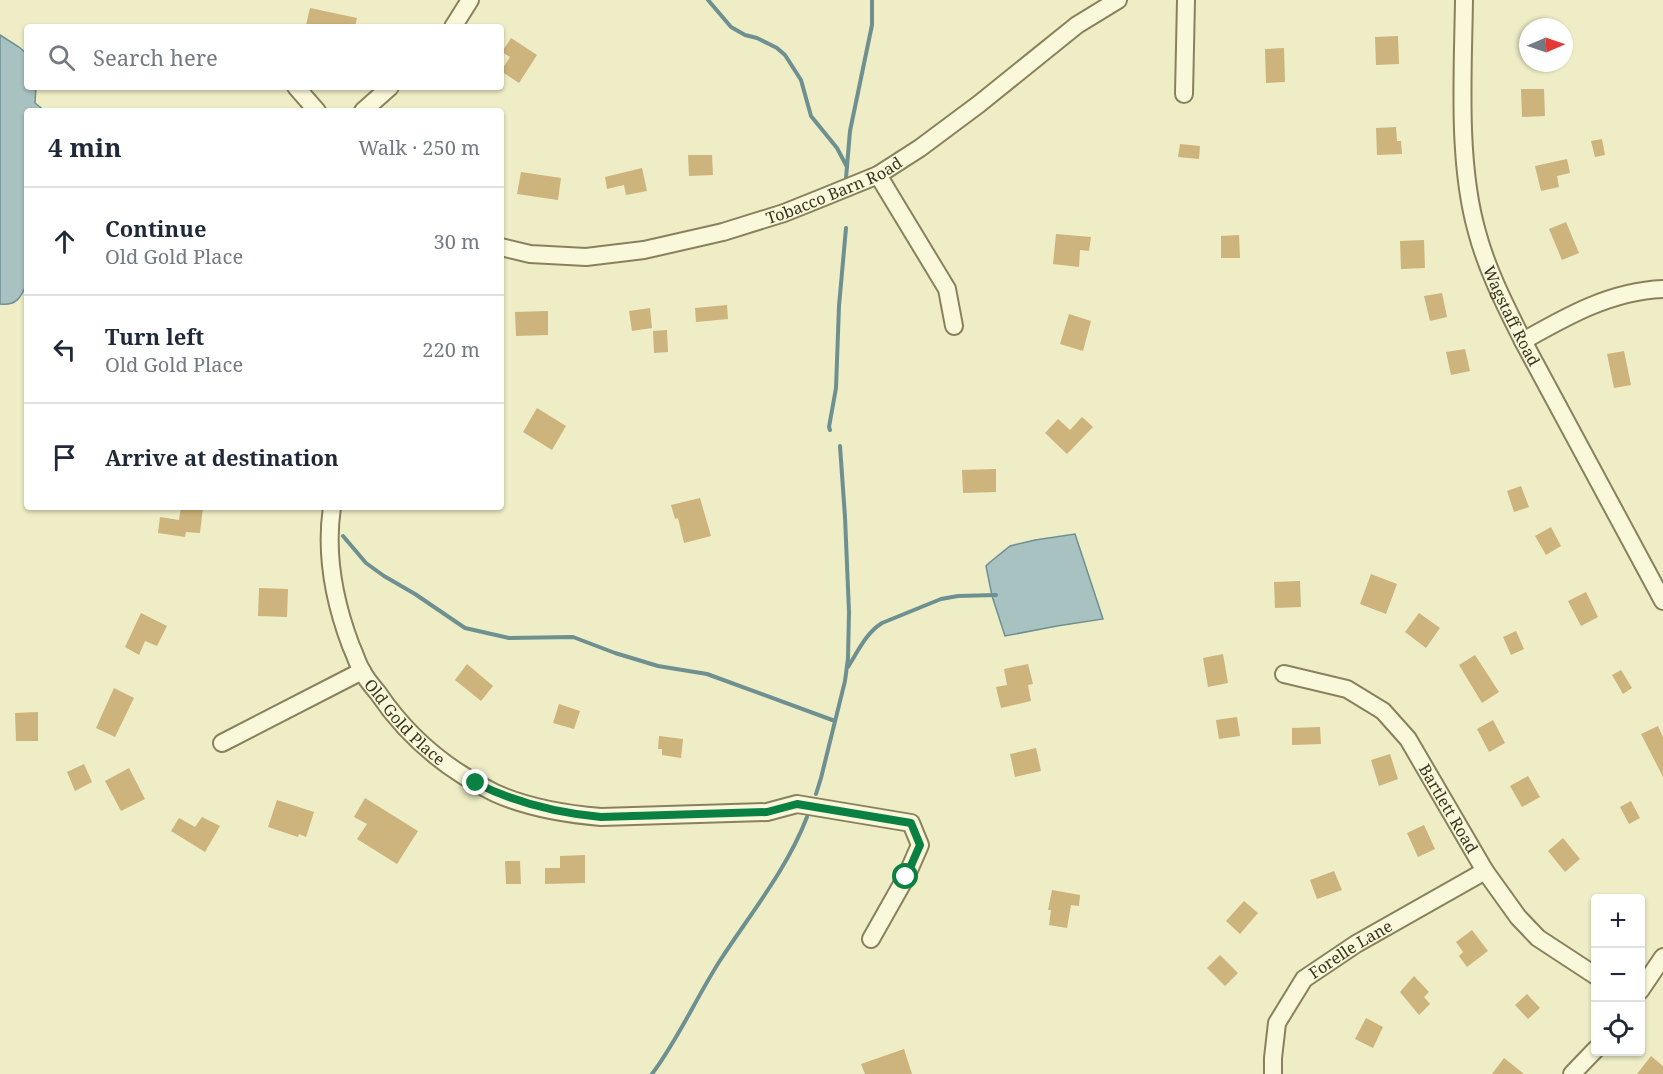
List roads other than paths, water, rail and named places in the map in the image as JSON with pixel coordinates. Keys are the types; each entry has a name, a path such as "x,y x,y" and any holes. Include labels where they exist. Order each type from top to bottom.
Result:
{"street":[{"path":"455,24 470,0"},
{"name":"Tobacco Barn Road","path":"504,248 530,254 586,257 644,250 723,232 784,213 878,175 920,148 979,104 1077,26 1118,0"},
{"path":"1184,94 1186,0"},
{"name":"Wagstaff Road","path":"1464,0 1465,159 1476,230 1485,258 1501,299 1663,601"},
{"path":"299,90 314,108"},
{"path":"366,108 387,90"},
{"path":"878,175 947,289 954,326"},
{"path":"1523,341 1558,321 1605,299 1663,289"},
{"name":"Old Gold Place","path":"332,510 329,546 336,601 347,634 362,671 397,720 429,751 476,783 496,793 527,804 566,813 601,817 767,812 797,804 911,823 920,845 906,877 871,939"},
{"path":"222,743 362,671"},
{"name":"Bartlett Road","path":"1284,674 1347,688 1383,711 1408,739 1485,871 1518,917 1538,938 1591,973"},
{"name":"Forelle Lane","path":"1273,1074 1277,1023 1304,979 1356,944 1485,871"},
{"path":"1645,985 1663,957"},
{"path":"1572,1074 1591,1054"}],"water":[{"path":"0,35 24,51 24,90 36,90 35,103 41,108 24,108 24,289 14,302 0,304"},
{"path":"1075,534 1103,619 1005,636 992,596 986,566 1010,546"}],"waterway":[{"path":"708,0 731,27 777,48 785,55 801,80 811,116 837,148 847,167"},
{"path":"846,178 850,131 872,25 872,0"},
{"path":"830,430 836,388 839,306 846,228"},
{"path":"816,794 845,681 848,658 849,612 840,446"},
{"path":"343,536 366,563 465,628 509,638 573,637 658,666 707,674 835,721"},
{"path":"848,667 867,637 882,623 941,599 996,595"},
{"path":"652,1074 671,1046 721,959 779,873 807,817"}]}
